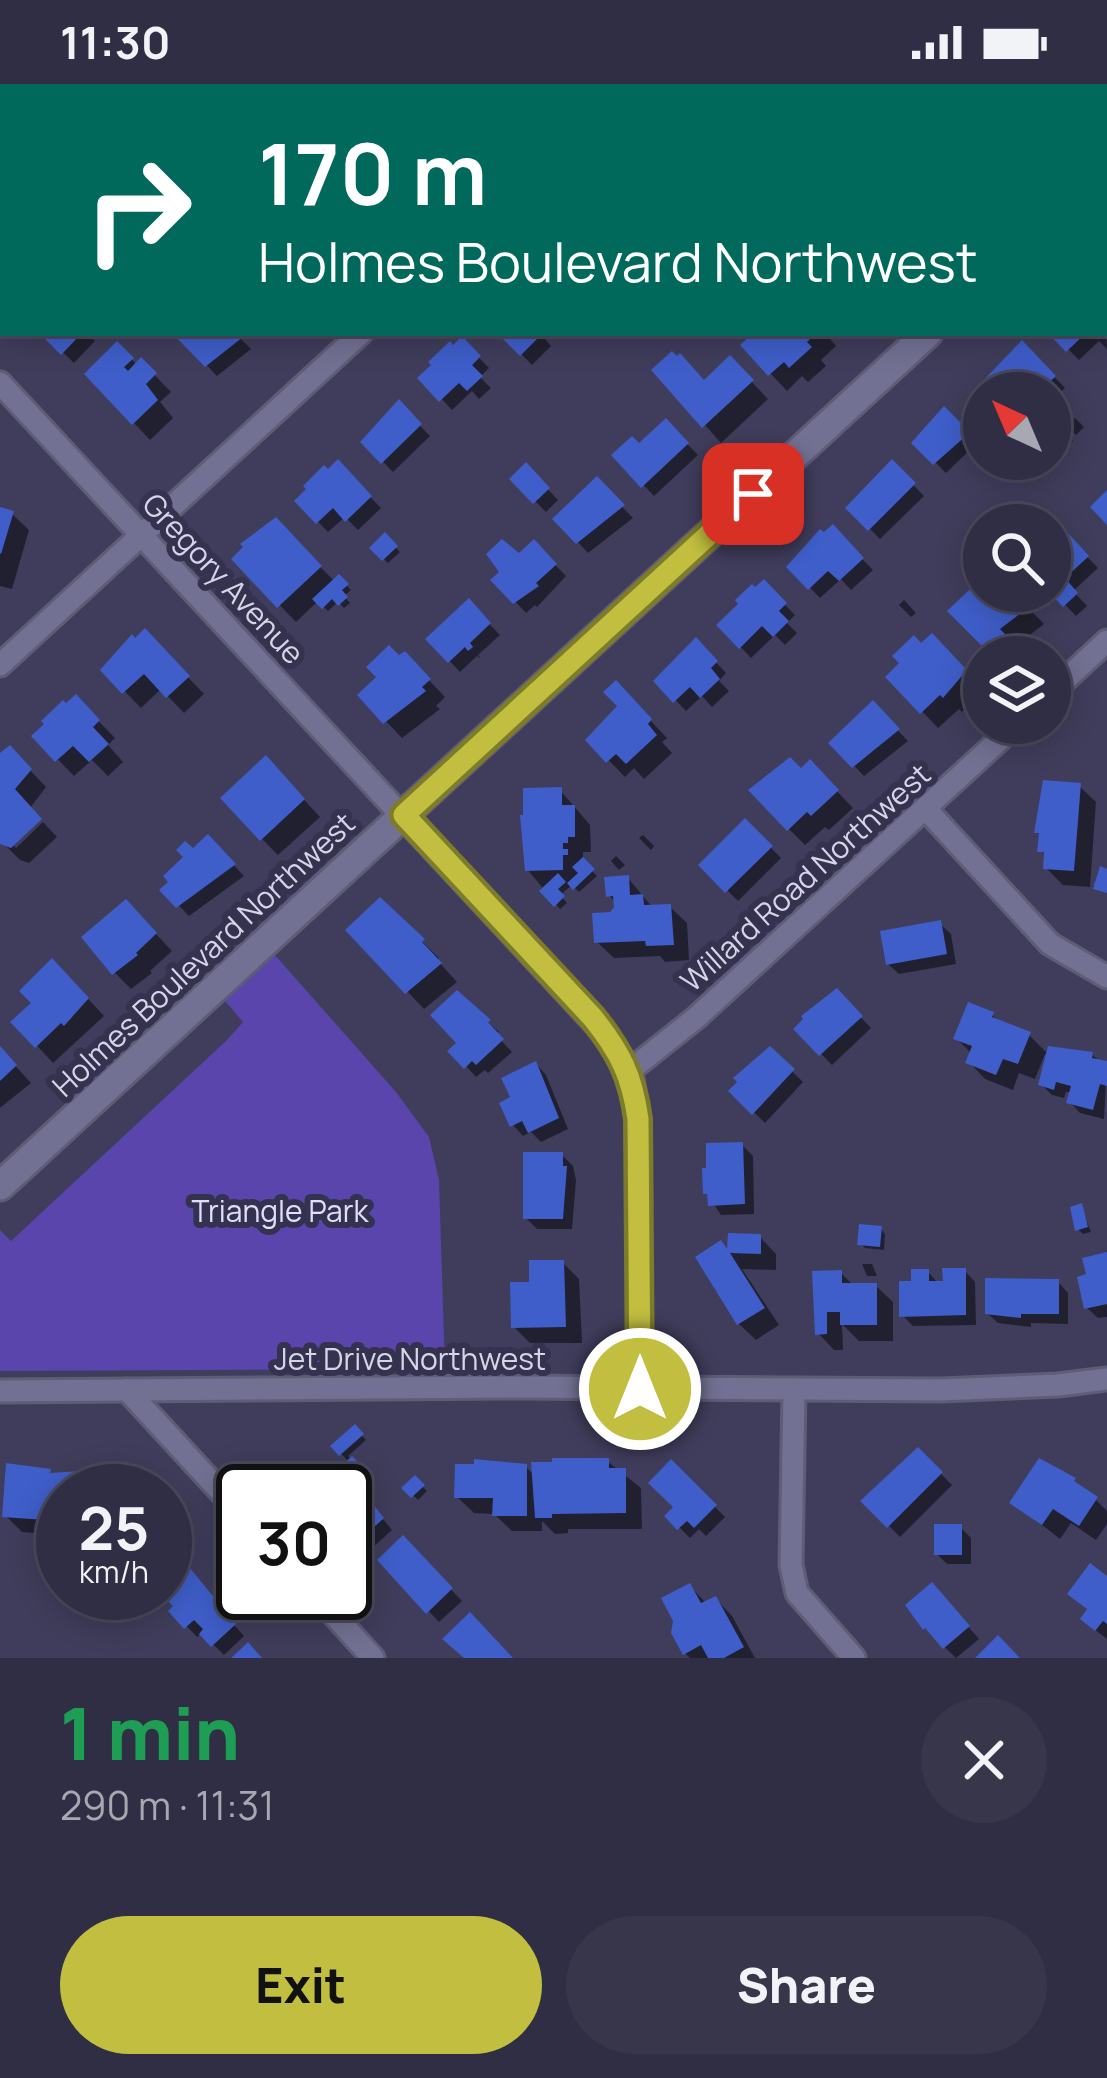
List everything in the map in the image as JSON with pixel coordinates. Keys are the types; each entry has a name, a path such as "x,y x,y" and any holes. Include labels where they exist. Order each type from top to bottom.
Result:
{"street":[{"path":"0,665 359,336"},
{"name":"Holmes Boulevard Northwest","path":"0,1186 925,336"},
{"name":"Gregory Avenue","path":"0,383 593,1018 628,1072"},
{"path":"1071,674 1107,641"},
{"name":"Willard Road Northwest","path":"628,1072 697,1017 995,744"},
{"path":"925,808 1050,944 1107,977"},
{"path":"628,1072 638,1119 640,1389"},
{"name":"Jet Drive Northwest","path":"0,1391 941,1390 1107,1378"},
{"path":"127,1390 216,1487"},
{"path":"794,1390 791,1565 797,1593 854,1658"},
{"path":"339,1620 373,1658"}],"green space":[{"name":"Triangle Park","path":"274,954 396,1092 429,1137 439,1180 445,1369 0,1371 0,1230 11,1241 227,1040 243,1022 225,1001"}],"building":[{"path":"42,336 79,336 61,355"},
{"path":"175,336 243,337 205,367"},
{"path":"462,336 481,356 472,365 483,376 467,391 459,383 439,402 417,378 450,341 453,345"},
{"path":"500,336 540,336 520,356"},
{"path":"750,336 813,336 807,342 812,347 789,368 784,362 768,376 740,345"},
{"path":"1051,336 1083,336 1066,352"},
{"path":"1022,340 1052,372 991,372"},
{"path":"117,341 134,358 124,367 128,371 141,357 157,373 146,384 158,400 132,425 84,374"},
{"path":"672,351 677,356 680,353 704,380 730,355 754,380 702,428 651,370"},
{"path":"399,399 422,424 381,464 360,442"},
{"path":"944,406 963,425 963,439 933,465 911,443"},
{"path":"666,418 689,443 641,488 611,455 632,436 639,443"},
{"path":"338,459 372,496 345,522 333,508 316,524 294,501 324,465 328,469"},
{"path":"892,459 916,483 868,531 845,508"},
{"path":"526,462 550,488 533,504 509,479"},
{"path":"597,476 625,505 576,544 552,519"},
{"path":"1107,490 1107,525 1090,507"},
{"path":"0,507 14,511 1,554 0,553"},
{"path":"276,517 322,566 277,608 231,559 243,547 240,544"},
{"path":"833,524 864,558 839,581 828,571 808,590 786,567 820,529 824,532"},
{"path":"385,532 398,546 382,561 369,548"},
{"path":"1071,536 1089,556 1071,572"},
{"path":"502,539 519,553 534,539 557,564 536,583 539,586 513,604 490,580 499,572 486,554"},
{"path":"339,574 349,584 342,590 348,597 338,606 332,599 322,609 312,599"},
{"path":"764,579 787,603 779,611 789,621 773,637 762,626 739,649 716,625 738,604 735,600"},
{"path":"963,596 963,612 1022,612 1000,629 1007,636 972,636 947,611"},
{"path":"469,598 491,623 470,643 473,647 468,651 465,647 448,663 425,639"},
{"path":"145,628 190,676 166,698 144,674 122,694 100,670 132,634 135,638"},
{"path":"932,633 963,666 963,675 943,698 940,695 920,714 885,677 899,663 892,656 914,635 921,643"},
{"path":"696,637 718,661 711,668 720,679 700,698 690,687 673,703 653,681"},
{"path":"389,645 399,655 405,651 431,679 422,687 426,691 383,724 357,695 376,677 366,667"},
{"path":"616,680 652,719 648,724 657,735 626,764 616,754 606,763 585,740 617,706 603,692"},
{"path":"76,694 100,720 93,727 109,744 89,762 73,746 55,762 31,736 63,700 66,703"},
{"path":"873,700 900,729 852,768 828,743"},
{"path":"10,745 32,769 15,789 42,819 11,848 0,844 0,753"},
{"path":"266,755 305,799 260,841 220,798"},
{"path":"790,757 801,768 810,759 839,790 787,831 748,790"},
{"path":"1043,780 1081,783 1074,871 1043,869 1044,852 1037,852 1039,833 1034,833"},
{"path":"562,787 562,805 575,805 575,837 563,843 568,855 563,855 563,870 525,871 520,815 523,788"},
{"path":"745,818 773,846 725,893 698,865"},
{"path":"208,834 236,864 176,908 159,890 168,882 163,876 183,857 176,850 185,841 193,848"},
{"path":"583,857 595,869 573,890 567,883 578,873 572,867"},
{"path":"1100,866 1107,869 1107,893 1093,889"},
{"path":"558,873 566,882 558,889 565,896 554,907 539,891"},
{"path":"629,875 630,895 643,894 644,905 671,904 674,945 594,943 592,913 610,912 614,907 613,896 606,897 604,877"},
{"path":"380,897 425,939 422,942 442,963 405,994 345,930"},
{"path":"126,899 157,933 112,975 81,937"},
{"path":"941,920 947,954 886,965 880,931"},
{"path":"52,958 89,998 35,1048 10,1022 31,1003 19,991"},
{"path":"837,988 863,1016 819,1056 793,1029 801,1016"},
{"path":"457,990 491,1020 488,1022 504,1039 476,1065 472,1061 464,1069 447,1051 456,1043 430,1015"},
{"path":"968,1002 1031,1032 1018,1064 1003,1059 996,1075 965,1063 972,1046 953,1039"},
{"path":"0,1046 17,1065 0,1081"},
{"path":"770,1046 795,1069 752,1115 728,1091 737,1082 733,1078"},
{"path":"1048,1046 1093,1052 1092,1058 1107,1061 1107,1086 1100,1084 1093,1110 1066,1103 1071,1086 1056,1082 1054,1090 1038,1085"},
{"path":"536,1061 559,1118 528,1133 522,1121 510,1127 499,1103 510,1097 501,1078"},
{"path":"743,1142 745,1204 708,1206 702,1168 706,1168 706,1143"},
{"path":"523,1152 563,1152 563,1166 567,1166 563,1219 523,1219"},
{"path":"1082,1203 1088,1227 1075,1231 1070,1207"},
{"path":"859,1224 882,1226 880,1247 857,1245"},
{"path":"728,1233 761,1234 761,1254 730,1253 765,1308 737,1325 695,1257 721,1240 727,1249"},
{"path":"1107,1252 1107,1304 1084,1309 1077,1277 1086,1274 1082,1258"},
{"path":"529,1260 564,1260 566,1327 511,1328 510,1282 529,1282"},
{"path":"942,1268 966,1268 966,1315 899,1317 899,1281 911,1281 911,1269 929,1269 929,1281 943,1281"},
{"path":"842,1270 842,1283 877,1283 877,1325 840,1325 840,1312 827,1312 827,1334 815,1335 812,1271"},
{"path":"985,1278 1059,1279 1059,1314 1021,1314 1021,1318 985,1314"},
{"path":"355,1424 364,1434 339,1456 330,1446"},
{"path":"918,1447 943,1472 887,1528 860,1501"},
{"path":"552,1458 609,1458 609,1468 626,1468 626,1513 535,1518 531,1462 552,1462"},
{"path":"1039,1458 1076,1478 1098,1497 1079,1526 1053,1509 1042,1525 1009,1503"},
{"path":"474,1459 527,1464 527,1516 492,1516 493,1498 454,1498 455,1464 474,1464"},
{"path":"671,1459 717,1505 694,1528 687,1521 677,1530 664,1516 673,1507 648,1483"},
{"path":"6,1463 36,1467 36,1519 2,1517"},
{"path":"415,1475 425,1485 411,1498 401,1488"},
{"path":"372,1503 384,1518 372,1529"},
{"path":"934,1524 962,1524 962,1555 934,1555"},
{"path":"403,1535 453,1588 426,1614 377,1560"},
{"path":"1090,1563 1107,1576 1107,1624 1103,1621 1095,1631 1080,1619 1087,1609 1067,1594"},
{"path":"192,1571 216,1600 216,1620 236,1624 211,1647 194,1620 184,1629 176,1620 192,1620"},
{"path":"932,1582 970,1626 943,1649 905,1605"},
{"path":"690,1583 701,1603 716,1596 744,1647 724,1658 708,1658 701,1645 683,1655 661,1598"},
{"path":"470,1612 513,1658 464,1658 442,1639"},
{"path":"998,1635 1020,1658 975,1658"},
{"path":"248,1642 262,1658 231,1658 243,1647"}],"route":[{"path":"640,1389 638,1119 632,1079 593,1018 404,815 753,494"}]}
